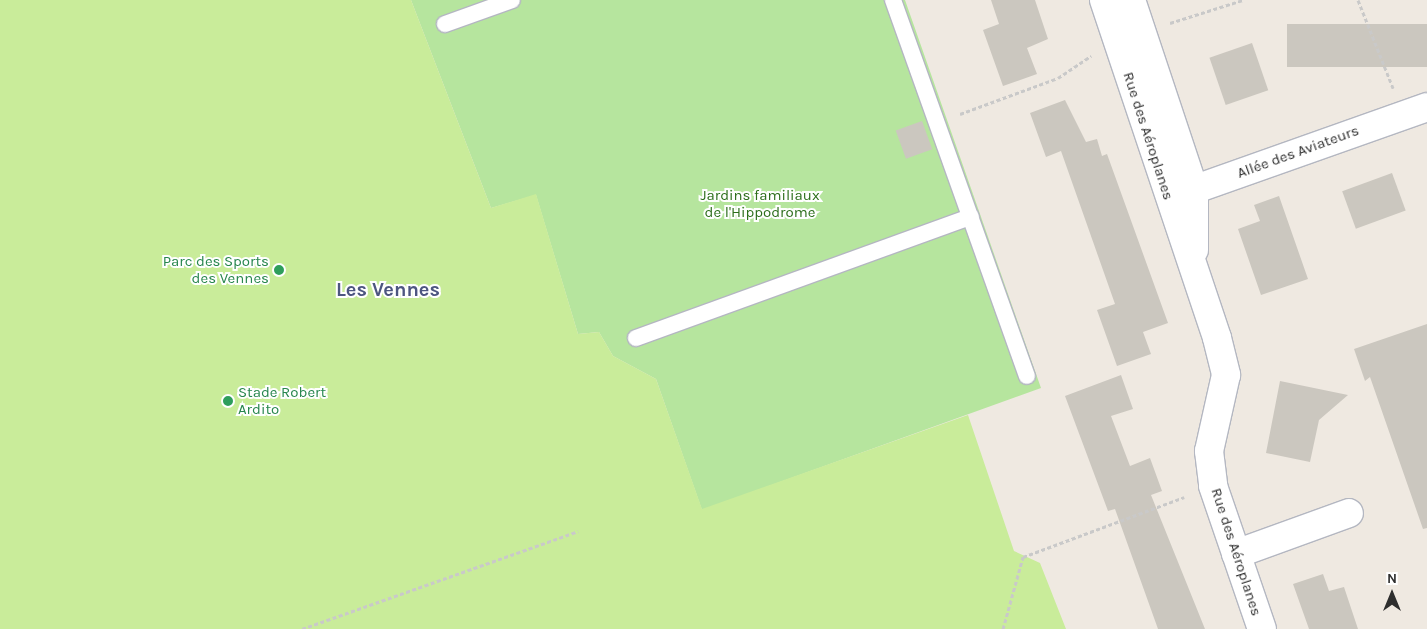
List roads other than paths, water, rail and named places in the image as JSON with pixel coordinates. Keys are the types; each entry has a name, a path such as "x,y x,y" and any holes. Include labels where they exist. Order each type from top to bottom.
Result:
{"street":[{"name":"Rue des Aéroplanes","path":"1104,0 1194,271 1226,375 1209,451 1213,486 1262,629"},
{"name":"Rue des Aéroplanes","path":"1131,0 1194,189 1194,271"},
{"name":"Allée des Aviateurs","path":"1169,198 1415,111"},
{"path":"1236,554 1349,513"}],"lane":[{"path":"445,24 512,0"},
{"path":"892,0 1027,376"},
{"path":"636,338 971,217"}],"place":[{"name":"Parc des Sports des Vennes","path":"279,270"},
{"name":"Stade Robert Ardito","path":"228,401"}],"district":[{"name":"Les Vennes","path":"388,289"}],"park label":[{"name":"Jardins familiaux de l'Hippodrome","path":"760,204"}]}
